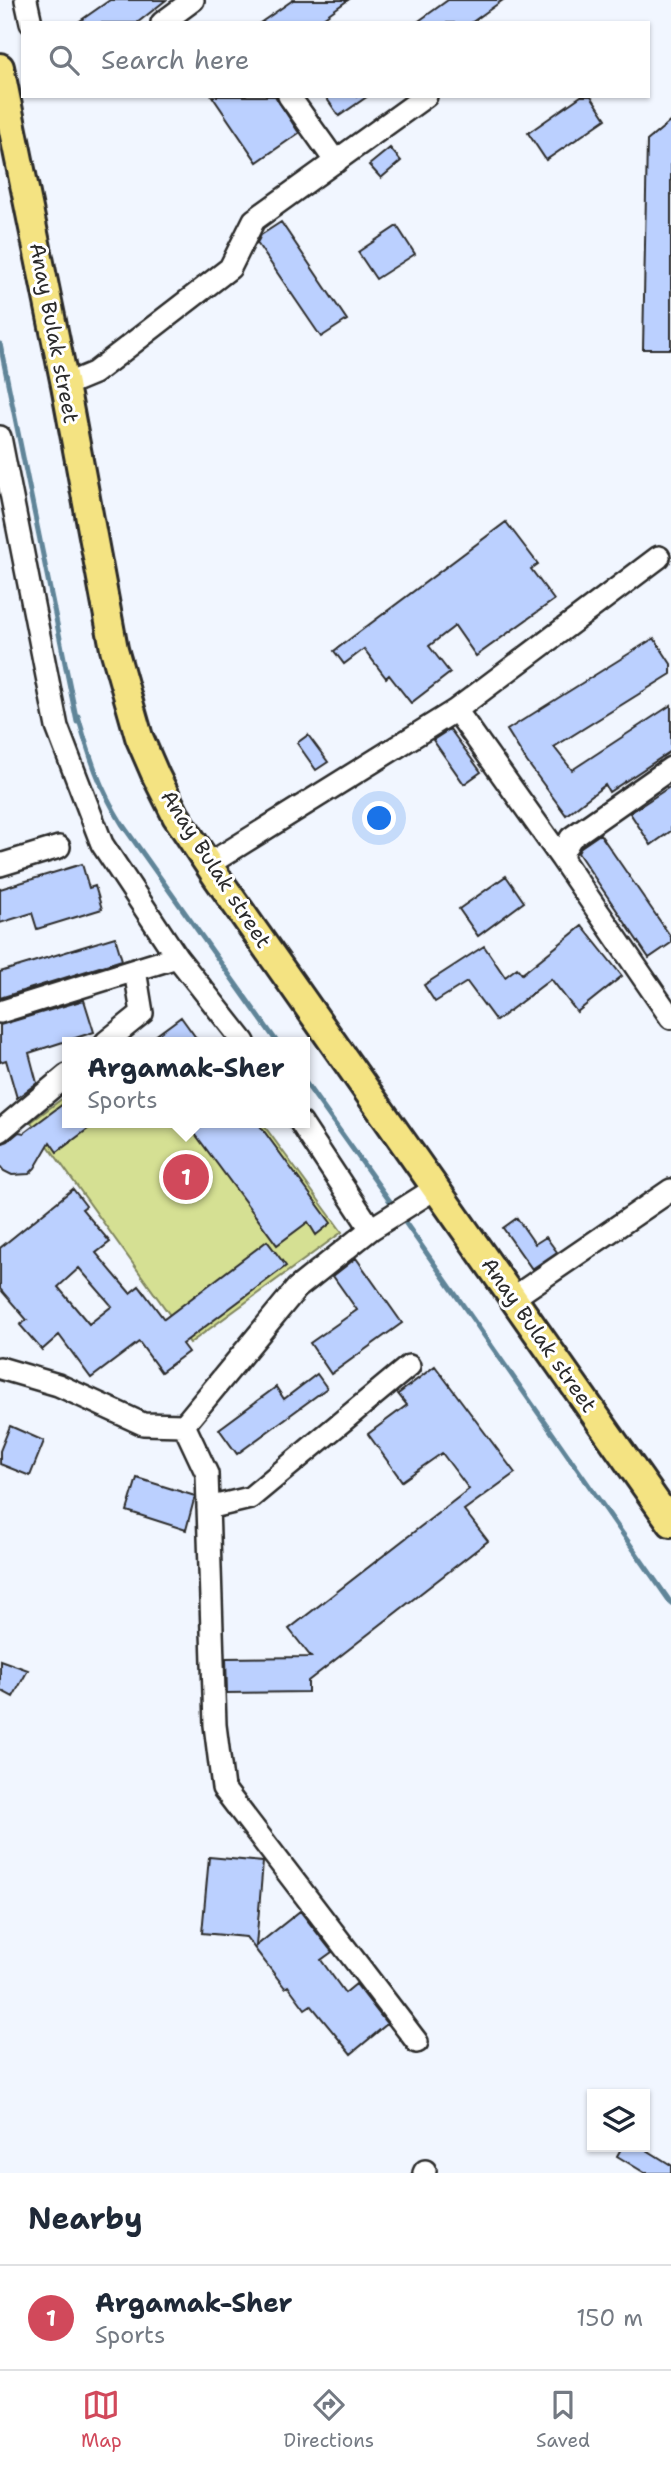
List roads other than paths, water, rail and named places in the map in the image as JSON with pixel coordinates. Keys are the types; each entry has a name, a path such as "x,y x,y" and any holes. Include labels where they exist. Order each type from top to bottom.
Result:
{"main road":[{"name":"Anay Bulak street","path":"0,67 65,385 114,649 139,737 156,776 176,816 209,864 671,1523"}],"street":[{"path":"26,0 31,21"},
{"path":"165,21 193,0"},
{"path":"290,98 336,162"},
{"path":"65,385 94,373 230,268 254,220 423,98"},
{"path":"0,437 57,727 102,844 177,957 240,1037"},
{"path":"209,864 456,710 659,557"},
{"path":"456,710 671,1018"},
{"path":"562,859 564,849 571,838 671,768"},
{"path":"0,865 58,847"},
{"path":"0,1012 177,957"},
{"path":"112,1037 142,1013 135,970"},
{"path":"0,1131 62,1079"},
{"path":"303,1128 371,1229"},
{"path":"184,1425 297,1288 371,1229 436,1188"},
{"path":"513,1298 671,1190"},
{"path":"208,1508 250,1498 409,1366"},
{"path":"0,1368 58,1385 144,1424 184,1425"},
{"path":"184,1425 207,1474 215,1725 223,1788 416,2042"}],"waterway":[{"path":"0,344 77,722 78,716 96,772 122,824 273,1037"},
{"path":"310,1089 394,1207"},
{"path":"400,1215 671,1603"}],"place":[{"name":"Argamak-Sher","path":"186,1177"}]}
